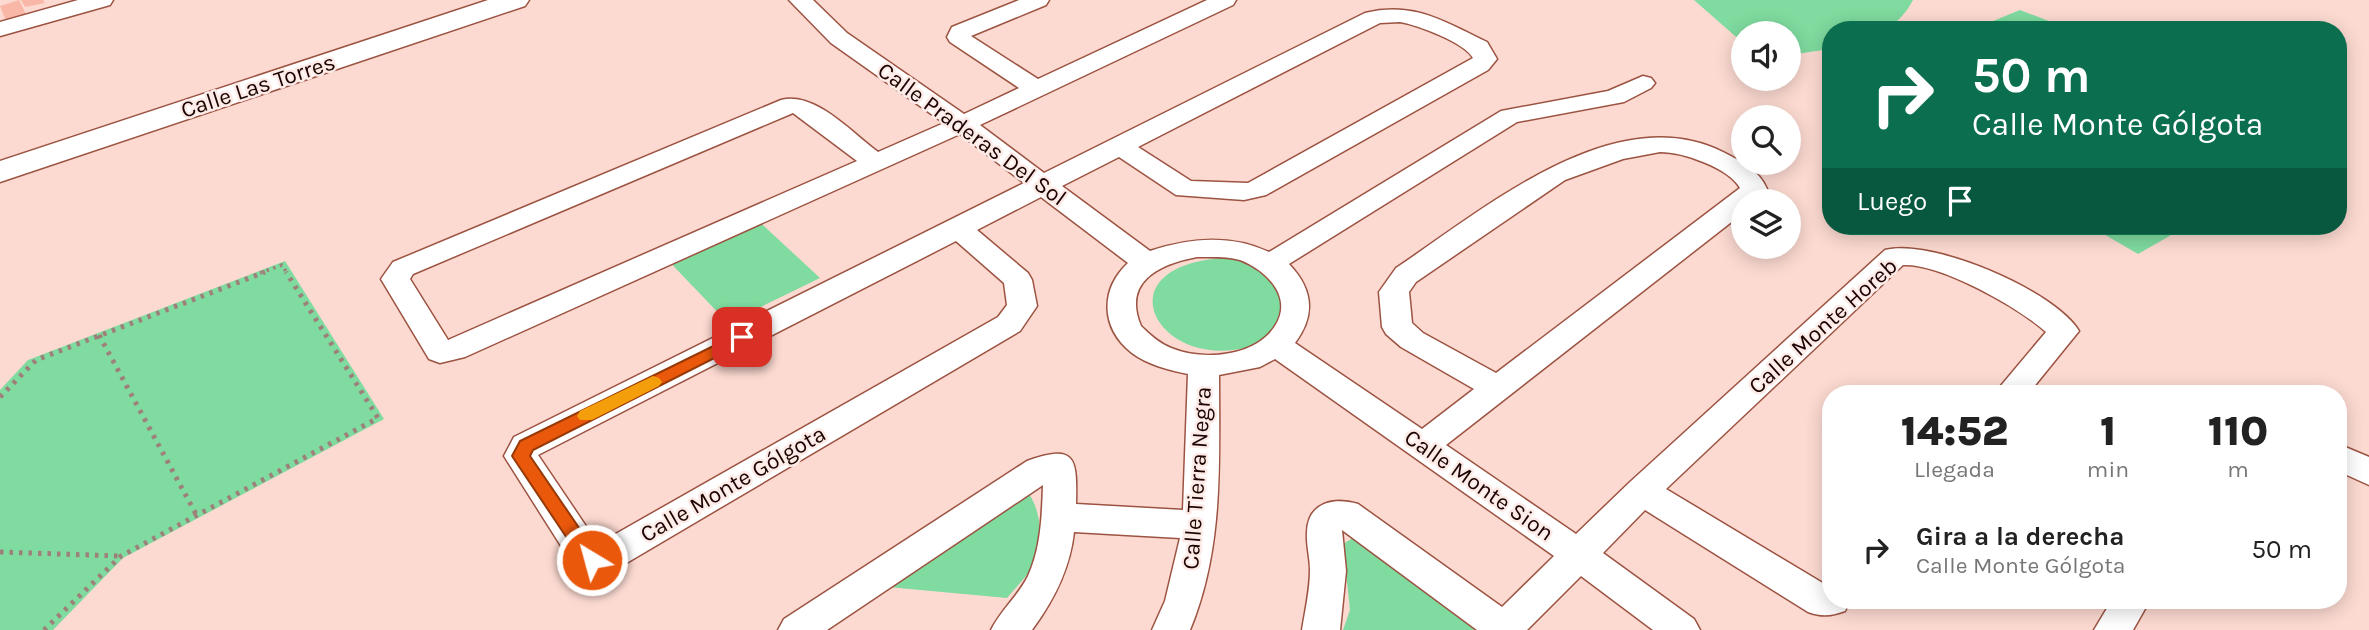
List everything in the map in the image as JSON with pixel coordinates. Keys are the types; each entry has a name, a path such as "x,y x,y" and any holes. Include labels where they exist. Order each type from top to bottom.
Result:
{"main road":[{"name":"Calle Las Torres","path":"0,172 515,0"}],"street":[{"path":"0,29 102,0"},
{"name":"Calle Praderas Del Sol","path":"800,0 839,38 962,124 1147,263"},
{"path":"1037,88 1002,68 958,37 960,33 1038,0"},
{"path":"875,163 803,107 790,106 403,268 395,279 440,352 447,352 875,163 962,124 1225,0"},
{"name":"Calle Monte Gólgota","path":"958,229 1018,280 1022,306 1009,324 605,558 588,558 521,456 526,446 1043,184 1119,146 1385,13 1409,15 1479,47 1484,54 1485,59 1480,65 1257,189 1244,192 1185,189 1119,146"},
{"path":"1269,264 1510,116 1615,97 1643,83"},
{"path":"1422,446 1750,194 1754,188 1750,180 1688,148 1674,144 1659,143 1575,166 1556,174 1406,275 1394,292 1397,327 1412,340 1497,388"},
{"path":"1197,248 1224,248 1251,255 1269,264 1289,282 1297,301 1295,320 1283,339 1262,353 1235,363 1204,365 1173,360 1148,349 1130,333 1121,315 1121,295 1130,278 1147,263 1170,253 1197,248"},
{"name":"Calle Monte Horeb","path":"1505,629 1642,491 1895,256 1915,255 1960,272 2034,307 2064,331 2018,385"},
{"name":"Calle Monte Sion","path":"1275,344 1578,554 1681,630"},
{"name":"Calle Tierra Negra","path":"1171,630 1187,598 1199,524 1204,365"},
{"path":"2347,461 2369,472"},
{"path":"797,630 1038,470 1055,464 1060,468 1059,517 1046,577 1010,630"},
{"path":"1642,491 1822,601"},
{"path":"1321,630 1328,571 1324,533 1326,520 1335,513 1346,514 1505,629"},
{"path":"1059,517 1199,524"},
{"path":"2113,630 2126,609"}],"path":[{"path":"0,397 36,360 282,265 378,418 121,556 44,630"},
{"path":"99,335 197,516"},
{"path":"0,552 121,556"}],"green space":[{"path":"1694,0 1913,0 1897,21 1822,21 1822,50 1801,53 1801,21 1731,21 1731,32"},
{"path":"2020,10 2049,21 1993,21"},
{"path":"750,213 820,278 728,323 661,253"},
{"path":"2105,235 2171,235 2138,254"},
{"path":"1225,258 1246,261 1280,280 1285,325 1263,341 1249,347 1216,351 1188,345 1168,332 1155,314 1153,296 1163,278 1186,265"},
{"path":"285,261 384,419 123,558 53,630 0,630 0,390 28,360"},
{"path":"1028,492 1039,519 1040,538 1030,571 1007,598 888,587"},
{"path":"1361,533 1489,630 1343,630 1350,610 1343,544"}],"building":[{"path":"19,0 27,16 6,21 0,6"},
{"path":"21,0 43,0 45,3 25,7"}],"slow traffic":[{"path":"586,416 653,382"}],"route":[{"path":"592,560 588,558 521,456 526,446 742,337"}]}
